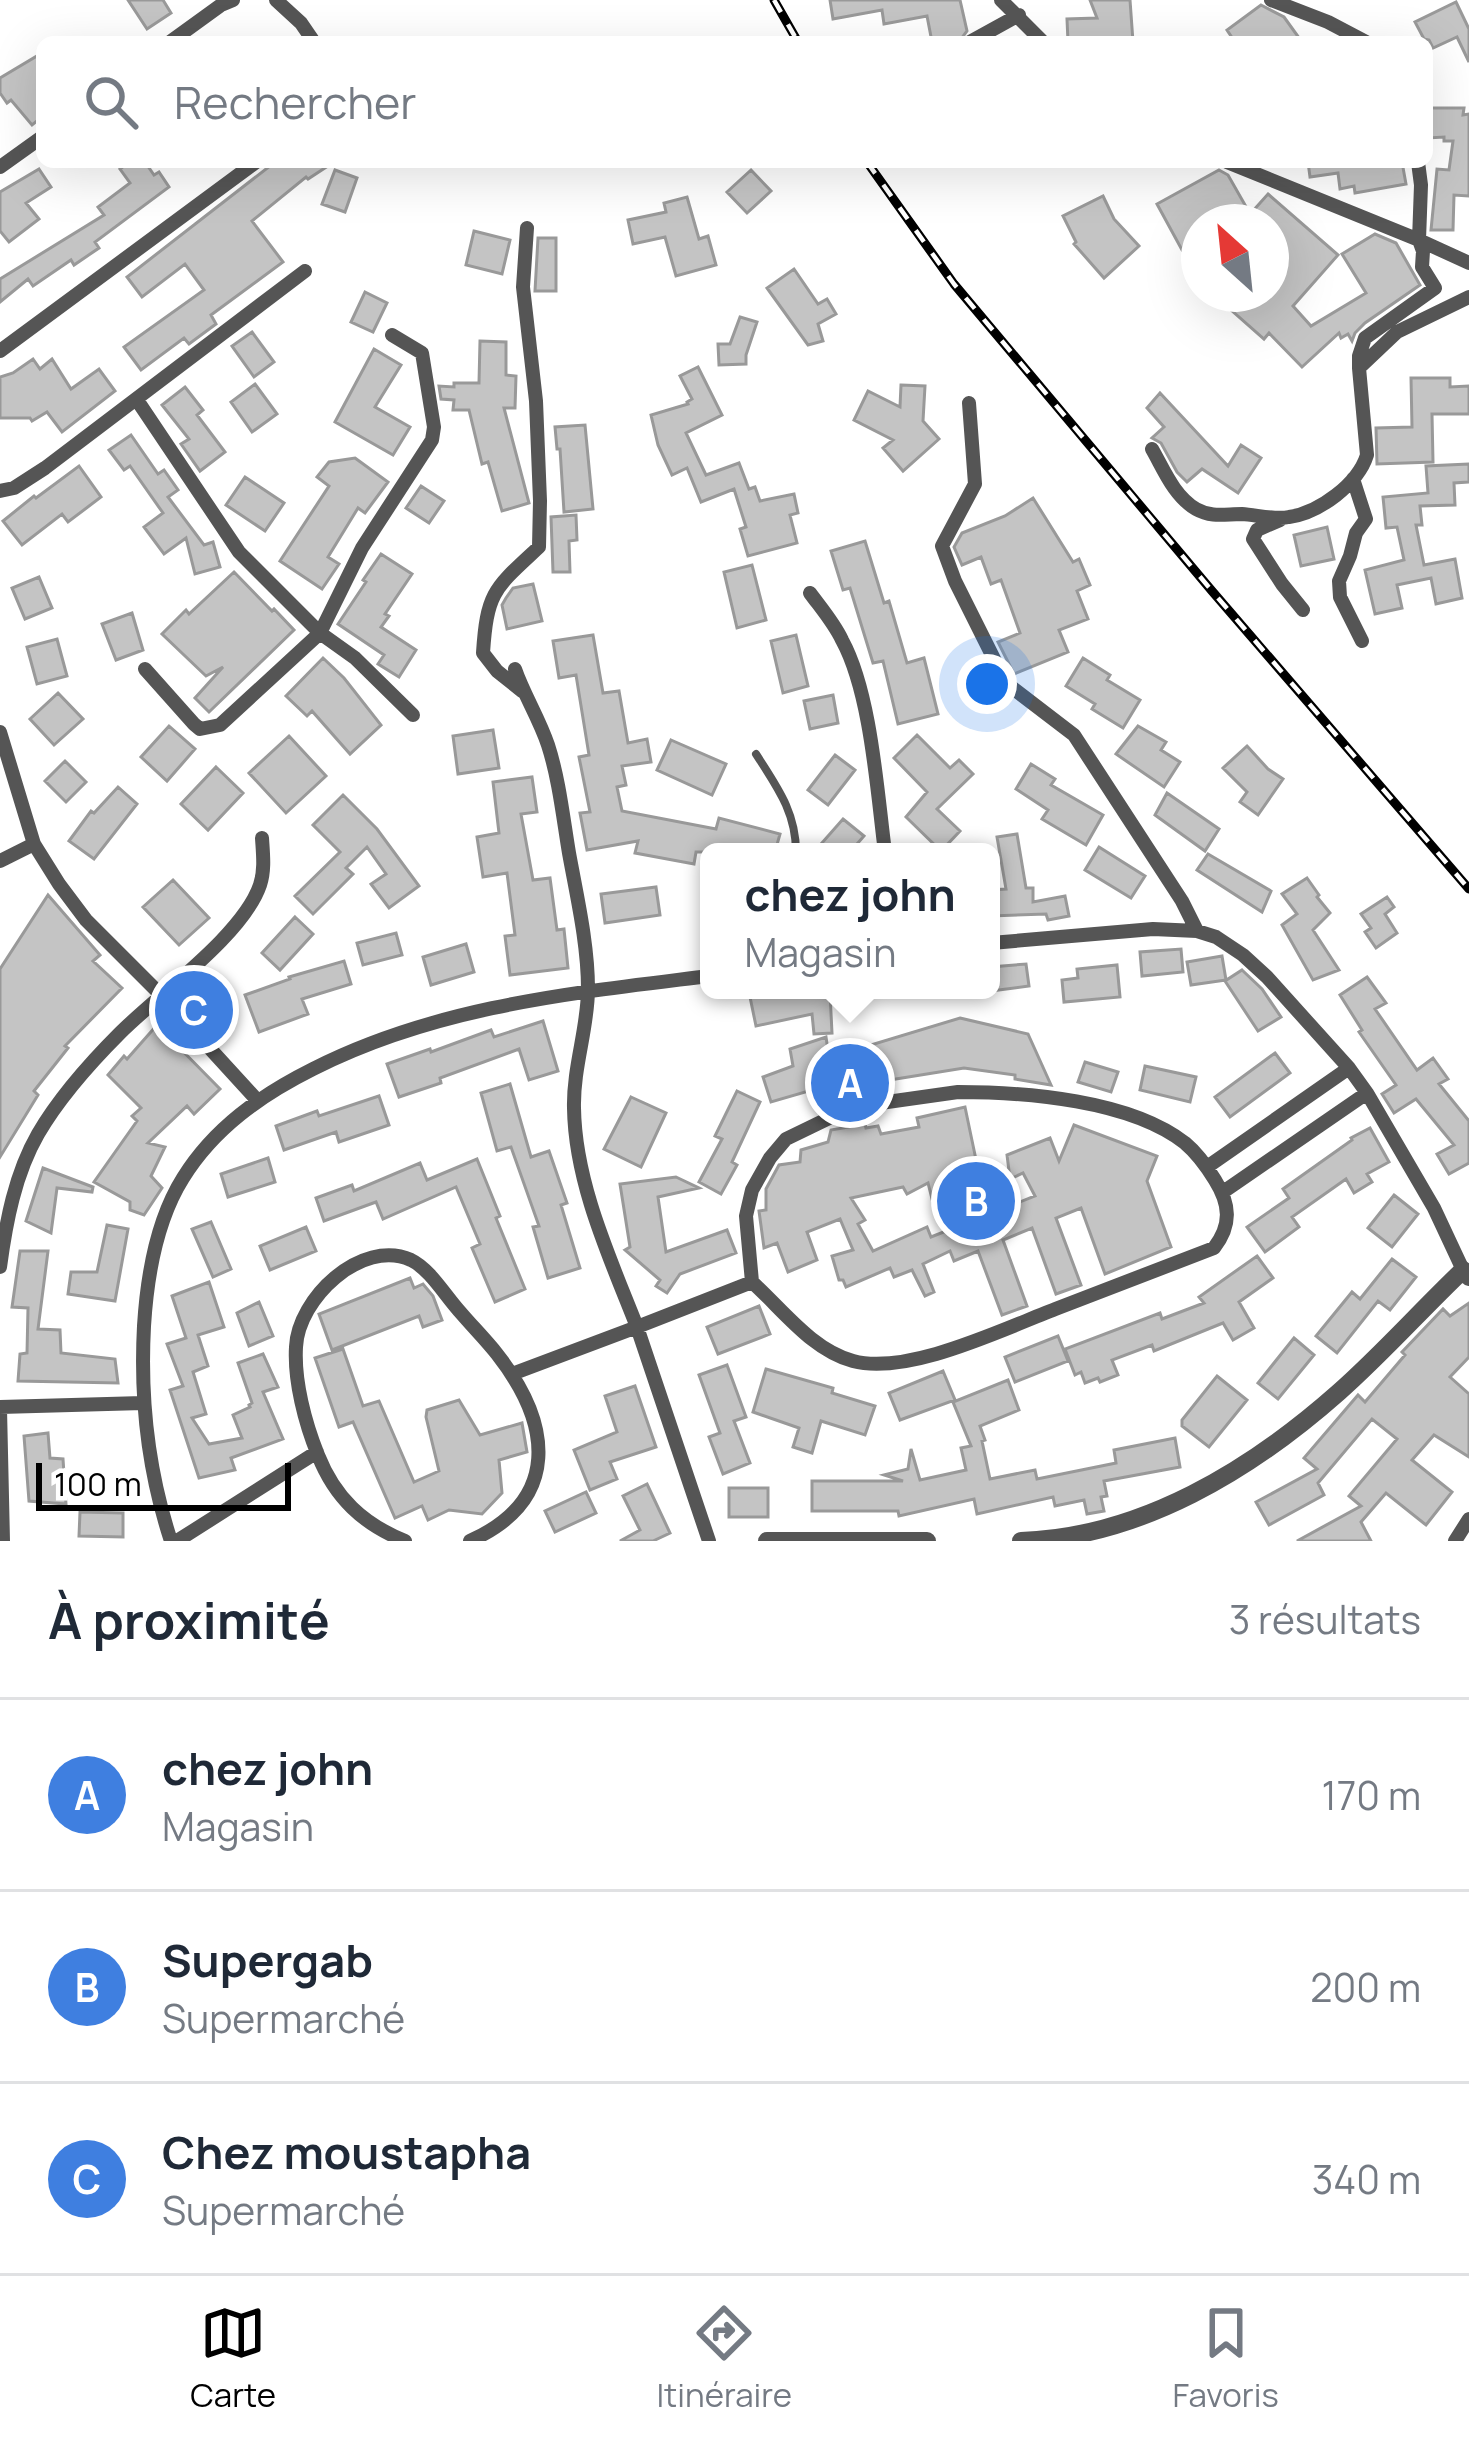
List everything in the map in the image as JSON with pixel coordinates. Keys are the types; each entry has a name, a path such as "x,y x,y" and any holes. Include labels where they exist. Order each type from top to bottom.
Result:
{"street":[{"path":"178,36 233,0"},
{"path":"276,0 310,36"},
{"path":"1001,0 1037,36"},
{"path":"1271,0 1355,36"},
{"path":"981,36 1019,15"},
{"path":"0,167 36,140"},
{"path":"0,351 248,168"},
{"path":"1242,168 1469,263"},
{"path":"1303,610 1253,539 1254,533 1310,510 1353,479 1365,463 1359,356 1365,338 1435,288 1422,267 1419,168"},
{"path":"522,691 483,653 485,619 494,590 539,547 536,401 523,287 527,229"},
{"path":"0,491 25,482 304,272"},
{"path":"1359,368 1396,332 1469,297"},
{"path":"145,669 194,724 211,729 235,713 320,633 362,548 432,440 422,353 392,335"},
{"path":"137,400 239,552 413,716"},
{"path":"969,403 975,484 942,546 955,581 1006,682 1074,735 1197,931"},
{"path":"1151,449 1179,495 1197,509 1214,516 1285,519"},
{"path":"1353,479 1366,519 1355,533 1339,581 1340,597 1363,641"},
{"path":"810,593 853,663 884,843"},
{"path":"515,669 555,770 578,904 589,992 575,1070 574,1110 584,1181 709,1541"},
{"path":"0,731 34,844 86,920 257,1100"},
{"path":"0,1267 13,1196 39,1133 117,1036 243,915 260,887 262,838"},
{"path":"0,861 34,844"},
{"path":"1000,943 1153,929 1216,937 1267,976 1349,1068 1434,1208 1466,1274 1294,1430 1206,1487 1099,1536 1021,1541"},
{"path":"316,1452 174,1541 161,1510 149,1456 143,1403 145,1306 164,1219 181,1180 204,1148 257,1100 336,1057 396,1032 454,1015 700,977"},
{"path":"1207,1167 1349,1068"},
{"path":"958,1092 1070,1100 1156,1126 1186,1144 1207,1167 1222,1192 1228,1224 1214,1248 932,1355 875,1365 850,1360 809,1337 752,1282 746,1216 762,1169 786,1139 852,1107 958,1092"},
{"path":"1222,1192 1367,1093"},
{"path":"405,1541 351,1510 331,1484 316,1452 296,1372 296,1341 308,1310 328,1284 354,1262 388,1254 414,1262 496,1352 526,1400 539,1450 535,1483 520,1509 496,1529 470,1541"},
{"path":"512,1374 752,1282"},
{"path":"3,1541 0,1408 143,1403"},
{"path":"1455,1541 1469,1519"},
{"path":"767,1541 927,1541"}],"lane":[{"path":"757,754 789,806 795,843"}],"building":[{"path":"128,0 163,0 171,13 147,29"},
{"path":"830,0 960,0 967,31 963,36 931,36 927,16 884,24 882,10 833,19"},
{"path":"1090,0 1130,0 1133,36 1068,36 1067,19 1097,18"},
{"path":"1456,2 1469,29 1469,62 1457,37 1433,48 1433,36 1422,36 1415,22"},
{"path":"1261,5 1284,17 1298,36 1231,36 1227,30"},
{"path":"36,57 36,122 32,125 0,93 0,78"},
{"path":"1433,108 1464,108 1463,115 1469,114 1469,196 1454,195 1453,230 1431,230 1437,169 1449,170 1453,141 1444,141 1444,137 1433,138"},
{"path":"149,168 154,175 159,172 169,187 95,242 99,248 33,286 28,279 0,302 0,279 104,215 98,207 130,183 120,169"},
{"path":"267,168 325,168 306,177 252,221 283,262 211,315 216,324 189,344 184,338 141,370 124,347 204,290 185,264 142,297 127,277"},
{"path":"1309,168 1403,168 1406,184 1355,193 1354,186 1340,189 1338,173 1310,177"},
{"path":"39,169 51,187 26,203 39,219 9,242 0,231 0,192"},
{"path":"335,170 357,178 345,212 322,204"},
{"path":"751,170 771,191 747,213 727,192"},
{"path":"1219,170 1228,175 1244,204 1181,204 1181,248 1157,204"},
{"path":"1268,194 1279,204 1259,204"},
{"path":"1103,196 1114,219 1139,246 1104,278 1074,244 1063,216"},
{"path":"687,197 699,239 708,236 716,265 676,276 665,237 633,244 628,220 666,212 664,203"},
{"path":"1289,212 1338,255 1293,306 1311,326 1366,293 1342,254 1375,234 1396,243 1420,285 1365,323 1352,341 1348,334 1341,338 1339,333 1302,367 1269,333 1264,339 1233,312 1289,312"},
{"path":"474,231 510,240 502,274 466,265"},
{"path":"538,238 556,238 556,291 535,291"},
{"path":"794,269 818,304 827,299 836,314 818,324 823,341 808,345 767,288"},
{"path":"365,292 387,303 373,332 351,322"},
{"path":"740,317 757,322 746,364 719,365 718,344 730,344"},
{"path":"252,332 274,362 254,377 232,346"},
{"path":"480,341 506,342 506,375 516,376 515,408 504,408 529,503 502,511 488,462 482,464 469,410 453,410 454,400 441,399 439,386 479,383"},
{"path":"374,349 401,365 375,407 410,427 393,455 335,422"},
{"path":"33,359 40,369 52,359 71,389 99,369 115,391 62,432 47,412 32,421 0,418 0,377"},
{"path":"698,367 722,415 686,433 706,475 739,463 749,489 755,487 760,501 794,494 798,513 790,515 797,543 748,556 740,529 746,527 734,489 701,502 687,468 672,475 651,415 688,404 692,399 680,376"},
{"path":"1411,378 1450,378 1450,387 1469,386 1469,414 1432,414 1433,462 1377,464 1376,428 1412,427"},
{"path":"255,384 277,414 252,432 231,402"},
{"path":"901,385 925,386 923,421 939,439 903,471 883,448 893,440 854,420 868,391 900,407"},
{"path":"185,387 203,410 197,415 225,452 200,471 181,444 189,439 162,405"},
{"path":"1160,393 1228,466 1241,445 1261,458 1238,493 1202,469 1187,482 1177,472 1161,443 1152,438 1164,427 1147,408"},
{"path":"585,425 593,509 564,512 555,427"},
{"path":"131,435 158,474 164,470 178,490 168,497 204,545 213,542 220,567 195,574 186,538 164,554 144,527 163,513 130,466 124,470 109,450"},
{"path":"355,458 388,482 365,513 358,508 328,557 339,564 322,589 280,561 329,486 317,477 329,462"},
{"path":"1469,464 1469,482 1454,483 1455,505 1420,506 1422,525 1416,525 1424,565 1455,559 1462,598 1436,604 1431,578 1397,585 1402,608 1375,614 1365,570 1404,560 1397,527 1386,528 1383,497 1428,493 1426,466"},
{"path":"79,466 101,497 68,522 62,514 22,545 3,521"},
{"path":"245,477 284,503 265,531 226,505"},
{"path":"421,486 444,501 429,523 406,508"},
{"path":"1033,498 1073,562 1079,559 1090,585 1077,591 1088,619 1059,630 1068,652 1014,674 998,642 1020,633 1001,580 991,584 981,557 962,565 954,547 962,533 1005,516"},
{"path":"576,515 577,540 569,541 570,572 553,572 551,517"},
{"path":"1327,527 1334,559 1301,566 1294,535"},
{"path":"865,541 907,663 924,658 938,714 898,724 883,661 873,663 850,588 843,590 831,551"},
{"path":"381,554 412,574 381,627 416,650 399,677 378,664 384,655 338,624"},
{"path":"752,565 766,620 737,628 724,572"},
{"path":"234,572 294,630 209,712 195,698 223,667 206,676 162,634"},
{"path":"39,577 52,608 25,619 12,588"},
{"path":"533,584 542,621 507,629 502,605 506,598 513,588"},
{"path":"132,613 143,650 116,660 102,624"},
{"path":"593,635 603,693 619,691 628,743 647,739 651,762 622,766 626,785 617,787 622,811 716,829 719,818 780,834 778,843 700,843 694,864 635,853 638,841 587,850 580,813 590,812 579,757 589,755 576,675 559,678 553,641"},
{"path":"796,635 808,686 783,693 771,641"},
{"path":"57,639 67,676 37,684 27,647"},
{"path":"323,658 381,725 350,754 312,711 307,716 286,696"},
{"path":"1083,658 1140,700 1123,728 1066,686"},
{"path":"58,693 83,719 54,745 30,719"},
{"path":"833,695 838,723 810,729 804,701"},
{"path":"169,726 195,749 167,781 141,757"},
{"path":"1138,726 1166,742 1161,750 1180,762 1164,787 1116,754"},
{"path":"493,730 499,768 458,774 453,736"},
{"path":"917,735 950,768 959,760 973,774 937,809 960,831 949,843 933,843 906,817 927,792 894,758"},
{"path":"289,736 326,776 286,813 249,773"},
{"path":"671,740 726,764 712,795 657,770"},
{"path":"1247,746 1283,779 1258,815 1240,802 1247,792 1223,768"},
{"path":"835,755 855,770 828,805 808,790"},
{"path":"65,761 86,782 66,802 45,781"},
{"path":"1031,764 1055,779 1051,785 1103,815 1086,845 1042,819 1048,810 1016,789"},
{"path":"216,767 243,793 208,830 181,804"},
{"path":"532,777 537,812 521,814 533,880 550,878 557,930 564,929 568,968 510,975 505,936 515,935 507,873 483,877 477,837 499,833 493,782"},
{"path":"118,787 137,804 94,859 69,841 91,811"},
{"path":"1167,793 1219,829 1205,851 1155,815"},
{"path":"343,795 377,829 419,886 389,908 371,884 386,874 367,847 346,868 353,874 313,914 295,896 340,852 313,825"},
{"path":"843,819 864,836 858,843 822,843"},
{"path":"1017,834 1026,888 1033,888 1033,902 1065,896 1069,916 1048,920 1046,914 1000,916 1000,889 1006,889 997,837"},
{"path":"1099,847 1145,876 1131,898 1085,870"},
{"path":"1208,854 1271,891 1262,912 1197,870"},
{"path":"1307,878 1330,913 1313,930 1339,970 1313,980 1282,925 1297,914 1282,894"},
{"path":"173,880 209,918 179,945 143,907"},
{"path":"656,887 660,915 605,923 601,894"},
{"path":"48,895 100,955 93,961 122,988 65,1046 68,1048 34,1091 38,1095 0,1157 0,969"},
{"path":"1387,897 1394,907 1385,914 1397,933 1376,948 1365,932 1371,928 1361,914"},
{"path":"295,917 313,934 280,970 262,953"},
{"path":"396,933 402,955 363,965 357,943"},
{"path":"466,944 474,972 431,985 423,957"},
{"path":"1181,949 1183,972 1142,976 1140,952"},
{"path":"1222,956 1226,980 1191,985 1187,962"},
{"path":"344,961 351,984 302,999 308,1014 259,1032 245,995"},
{"path":"1026,964 1029,986 1000,990 1000,966"},
{"path":"1117,965 1120,997 1064,1002 1062,980 1078,978 1077,969"},
{"path":"1242,970 1281,1017 1258,1031 1225,981"},
{"path":"1367,977 1386,1003 1375,1009 1417,1070 1433,1058 1448,1079 1439,1084 1469,1121 1469,1163 1449,1174 1437,1154 1454,1145 1416,1099 1394,1113 1382,1094 1396,1085 1340,995"},
{"path":"750,999 830,999 832,1033 814,1034 812,1014 756,1026"},
{"path":"960,1018 1028,1034 1051,1085 964,1068 871,1083 864,1047"},
{"path":"543,1021 558,1071 529,1080 519,1049 399,1097 387,1064 491,1030 494,1037"},
{"path":"157,1025 220,1089 194,1114 187,1106 148,1143 165,1147 151,1176 162,1188 144,1215 94,1182 141,1108 108,1075"},
{"path":"826,1037 833,1084 771,1102 763,1077 793,1066 790,1049"},
{"path":"1275,1053 1290,1073 1230,1117 1215,1097"},
{"path":"1085,1062 1118,1072 1111,1092 1078,1082"},
{"path":"1145,1066 1196,1077 1190,1102 1140,1090"},
{"path":"510,1084 531,1157 549,1151 567,1203 561,1205 580,1268 548,1278 533,1227 539,1226 511,1147 497,1151 481,1093"},
{"path":"737,1091 760,1102 721,1194 699,1182 722,1139 715,1136"},
{"path":"379,1096 389,1125 339,1142 336,1132 284,1150 276,1126"},
{"path":"631,1097 666,1113 641,1167 604,1149"},
{"path":"965,1107 979,1174 962,1181 971,1196 935,1211 928,1183 907,1194 903,1187 851,1198 865,1220 858,1224 873,1251 927,1227 931,1237 1035,1196 1023,1173 1010,1179 1007,1155 1050,1138 1059,1161 1074,1125 1157,1156 1147,1181 1171,1247 1105,1274 1081,1208 1056,1218 1081,1285 1056,1294 1032,1228 1003,1240 1027,1306 1002,1315 978,1251 954,1261 950,1251 923,1264 934,1292 925,1296 912,1270 894,1277 890,1268 846,1287 832,1256 853,1250 840,1219 807,1232 817,1260 788,1272 777,1243 764,1248 759,1211 766,1210 766,1189 779,1165 800,1162 801,1150 828,1142 831,1130 865,1124 866,1128 878,1126 881,1134 919,1127 917,1118"},
{"path":"1370,1128 1389,1162 1367,1174 1372,1182 1354,1193 1346,1179 1292,1217 1299,1227 1265,1252 1247,1227 1289,1198 1283,1189"},
{"path":"268,1158 275,1182 228,1197 221,1174"},
{"path":"477,1159 525,1289 495,1302 472,1248 480,1244 456,1187 383,1219 376,1202 324,1221 316,1198 352,1185 354,1191 420,1163 427,1180"},
{"path":"43,1168 93,1187 92,1192 57,1188 51,1233 26,1221"},
{"path":"676,1177 699,1188 658,1197 666,1252 727,1230 736,1253 680,1274 667,1293 656,1286 660,1280 625,1250 630,1247 620,1184"},
{"path":"1394,1195 1418,1214 1392,1247 1368,1228"},
{"path":"211,1222 231,1269 213,1277 192,1229"},
{"path":"107,1225 128,1229 115,1301 68,1294 71,1272 97,1272"},
{"path":"306,1227 316,1251 270,1270 260,1246"},
{"path":"20,1251 48,1251 38,1329 60,1330 61,1353 115,1359 118,1383 18,1381 20,1354 27,1353 28,1308 12,1307"},
{"path":"1257,1256 1273,1278 1239,1302 1254,1328 1233,1340 1223,1323 1154,1351 1152,1345 1112,1360 1118,1375 1100,1382 1098,1378 1085,1383 1081,1372 1075,1375 1065,1349 1160,1313 1162,1319 1204,1303 1199,1297"},
{"path":"1392,1259 1416,1277 1390,1310 1378,1301 1337,1353 1316,1336 1352,1292 1360,1299"},
{"path":"410,1278 414,1288 423,1284 433,1296 442,1320 423,1327 419,1316 332,1350 319,1314"},
{"path":"209,1282 224,1327 198,1335 208,1366 193,1372 206,1414 192,1418 209,1444 242,1438 233,1415 252,1403 238,1363 263,1354 278,1387 263,1392 283,1439 231,1458 235,1470 199,1478 170,1390 183,1386 167,1344 186,1338 172,1296"},
{"path":"259,1302 273,1336 249,1346 237,1313"},
{"path":"1469,1303 1469,1357 1450,1377 1469,1394 1469,1457 1434,1435 1412,1460 1452,1492 1426,1525 1386,1493 1361,1522 1371,1541 1297,1541 1361,1506 1349,1496 1397,1439 1372,1419 1318,1483 1324,1495 1269,1525 1256,1502 1317,1469 1304,1458 1358,1395 1365,1402 1405,1355 1402,1352 1443,1309 1450,1316"},
{"path":"759,1306 770,1334 718,1354 707,1327"},
{"path":"1058,1336 1068,1361 1015,1382 1005,1357"},
{"path":"1294,1338 1314,1355 1278,1399 1258,1383"},
{"path":"343,1349 363,1406 379,1401 414,1482 439,1471 427,1410 459,1400 480,1435 522,1423 527,1452 499,1460 502,1493 482,1514 449,1510 428,1520 422,1506 395,1518 353,1422 339,1427 315,1358"},
{"path":"727,1365 746,1417 734,1421 750,1463 723,1474 709,1437 720,1433 699,1375"},
{"path":"766,1369 875,1406 865,1435 821,1421 812,1453 793,1447 799,1428 753,1412"},
{"path":"943,1371 955,1400 900,1420 889,1393"},
{"path":"1217,1376 1247,1400 1209,1447 1182,1426 1182,1420"},
{"path":"1008,1380 1019,1410 980,1426 990,1479 1035,1470 1037,1479 1116,1463 1114,1450 1175,1438 1180,1467 1104,1481 1104,1511 1087,1514 1084,1500 1055,1506 1053,1497 977,1514 974,1499 899,1516 898,1511 812,1511 812,1481 903,1481 884,1475 908,1469 911,1449 920,1480 966,1470 961,1448 971,1446 953,1402"},
{"path":"635,1386 656,1447 610,1462 617,1479 590,1490 574,1450 617,1432 605,1396"},
{"path":"48,1433 50,1458 63,1459 66,1504 29,1501 24,1436"},
{"path":"647,1484 670,1533 653,1541 620,1541 640,1530 623,1496"},
{"path":"729,1488 768,1488 768,1517 729,1517"},
{"path":"586,1492 596,1513 555,1532 545,1511"},
{"path":"80,1512 123,1513 123,1537 79,1536"}],"railway":[{"path":"774,0 795,36"},
{"path":"871,168 954,284 1469,889"}],"place":[{"name":"Chez moustapha","path":"194,1010"},
{"name":"chez john","path":"850,1083"},
{"name":"Supergab","path":"976,1201"}]}
